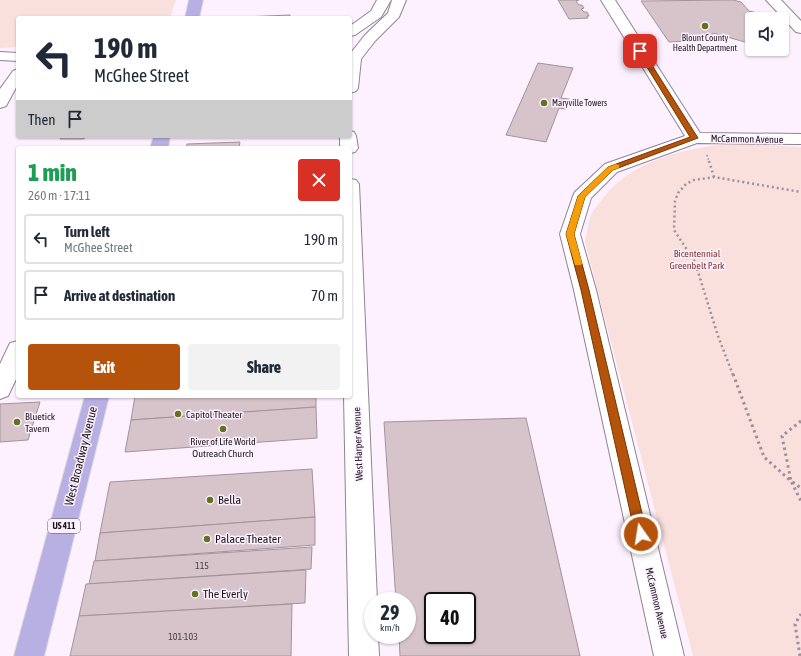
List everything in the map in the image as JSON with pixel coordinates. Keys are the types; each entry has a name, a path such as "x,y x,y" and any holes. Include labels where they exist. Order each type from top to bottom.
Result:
{"main road":[{"path":"192,16 196,0"},
{"name":"West Broadway Avenue","path":"29,656 96,398"}],"street":[{"path":"352,31 376,14 384,0"},
{"path":"352,74 354,59 370,38 394,14 399,0"},
{"path":"608,0 694,138"},
{"path":"778,5 801,13"},
{"path":"778,5 801,29"},
{"path":"0,56 16,57"},
{"path":"0,103 16,76"},
{"name":"McCammon Avenue","path":"669,656 585,290 570,234 582,196 611,168 694,138 801,139"},
{"name":"West Harper Avenue","path":"352,251 364,656"},
{"path":"16,354 0,390 16,390"}],"path":[{"path":"801,192 714,177 694,180 686,184 678,192 675,201 674,216 674,230 695,262 706,292 710,312 716,330 764,457 790,481 801,488"},
{"path":"801,421 782,436 790,481 801,501"},
{"path":"800,656 795,624 801,614"}],"green space":[{"path":"0,0 176,0 171,16 16,16 16,47 0,48"},
{"name":"Bicentennial Greenbelt Park","path":"733,143 801,147 801,656 693,656 585,242 589,221 593,211 612,188 626,176 642,166 678,153 696,148"}],"building":[{"path":"558,0 579,0 576,1 579,5 582,5 584,8 581,9 584,12 587,12 589,16 587,16 588,18 569,19"},
{"name":"Blount County Health Department","path":"733,0 741,2 749,11 753,12 745,12 745,42 713,33 708,40 669,42 641,1"},
{"path":"290,15 290,16 267,16"},
{"name":"Maryville Towers","path":"538,63 573,68 561,98 569,99 566,109 559,108 546,142 506,135"},
{"path":"61,138 85,138 84,139 60,139"},
{"path":"240,142 239,146 186,146 187,144"},
{"name":"Capitol Theater","path":"135,398 316,398 316,407 131,420"},
{"name":"Bluetick Tavern","path":"40,402 28,440 0,442 0,404"},
{"name":"River of Life World Outreach Church","path":"316,407 317,438 125,452 131,420"},
{"path":"526,418 580,656 400,656 399,644 416,644 416,592 395,592 384,422"},
{"name":"Bella","path":"312,469 315,517 100,533 110,482"},
{"name":"Palace Theater","path":"315,517 315,545 95,561 100,533"},
{"path":"312,547 311,569 89,584 94,561"},
{"name":"The Everly","path":"306,570 305,603 79,616 86,584"},
{"path":"292,604 291,656 70,656 79,616"}],"slow traffic":[{"path":"578,263 570,234 582,196 611,168 616,166"}],"place":[{"name":"Blount County Health Department","path":"705,26"},
{"name":"Maryville Towers","path":"544,103"},
{"name":"Capitol Theater","path":"178,414"},
{"name":"Bluetick Tavern","path":"17,422"},
{"name":"River of Life World Outreach Church","path":"223,429"},
{"name":"Bella","path":"210,500"},
{"name":"Palace Theater","path":"207,539"},
{"name":"The Everly","path":"195,594"}],"route":[{"path":"640,51 694,138 611,168 582,196 570,234 585,290 641,534"}]}
